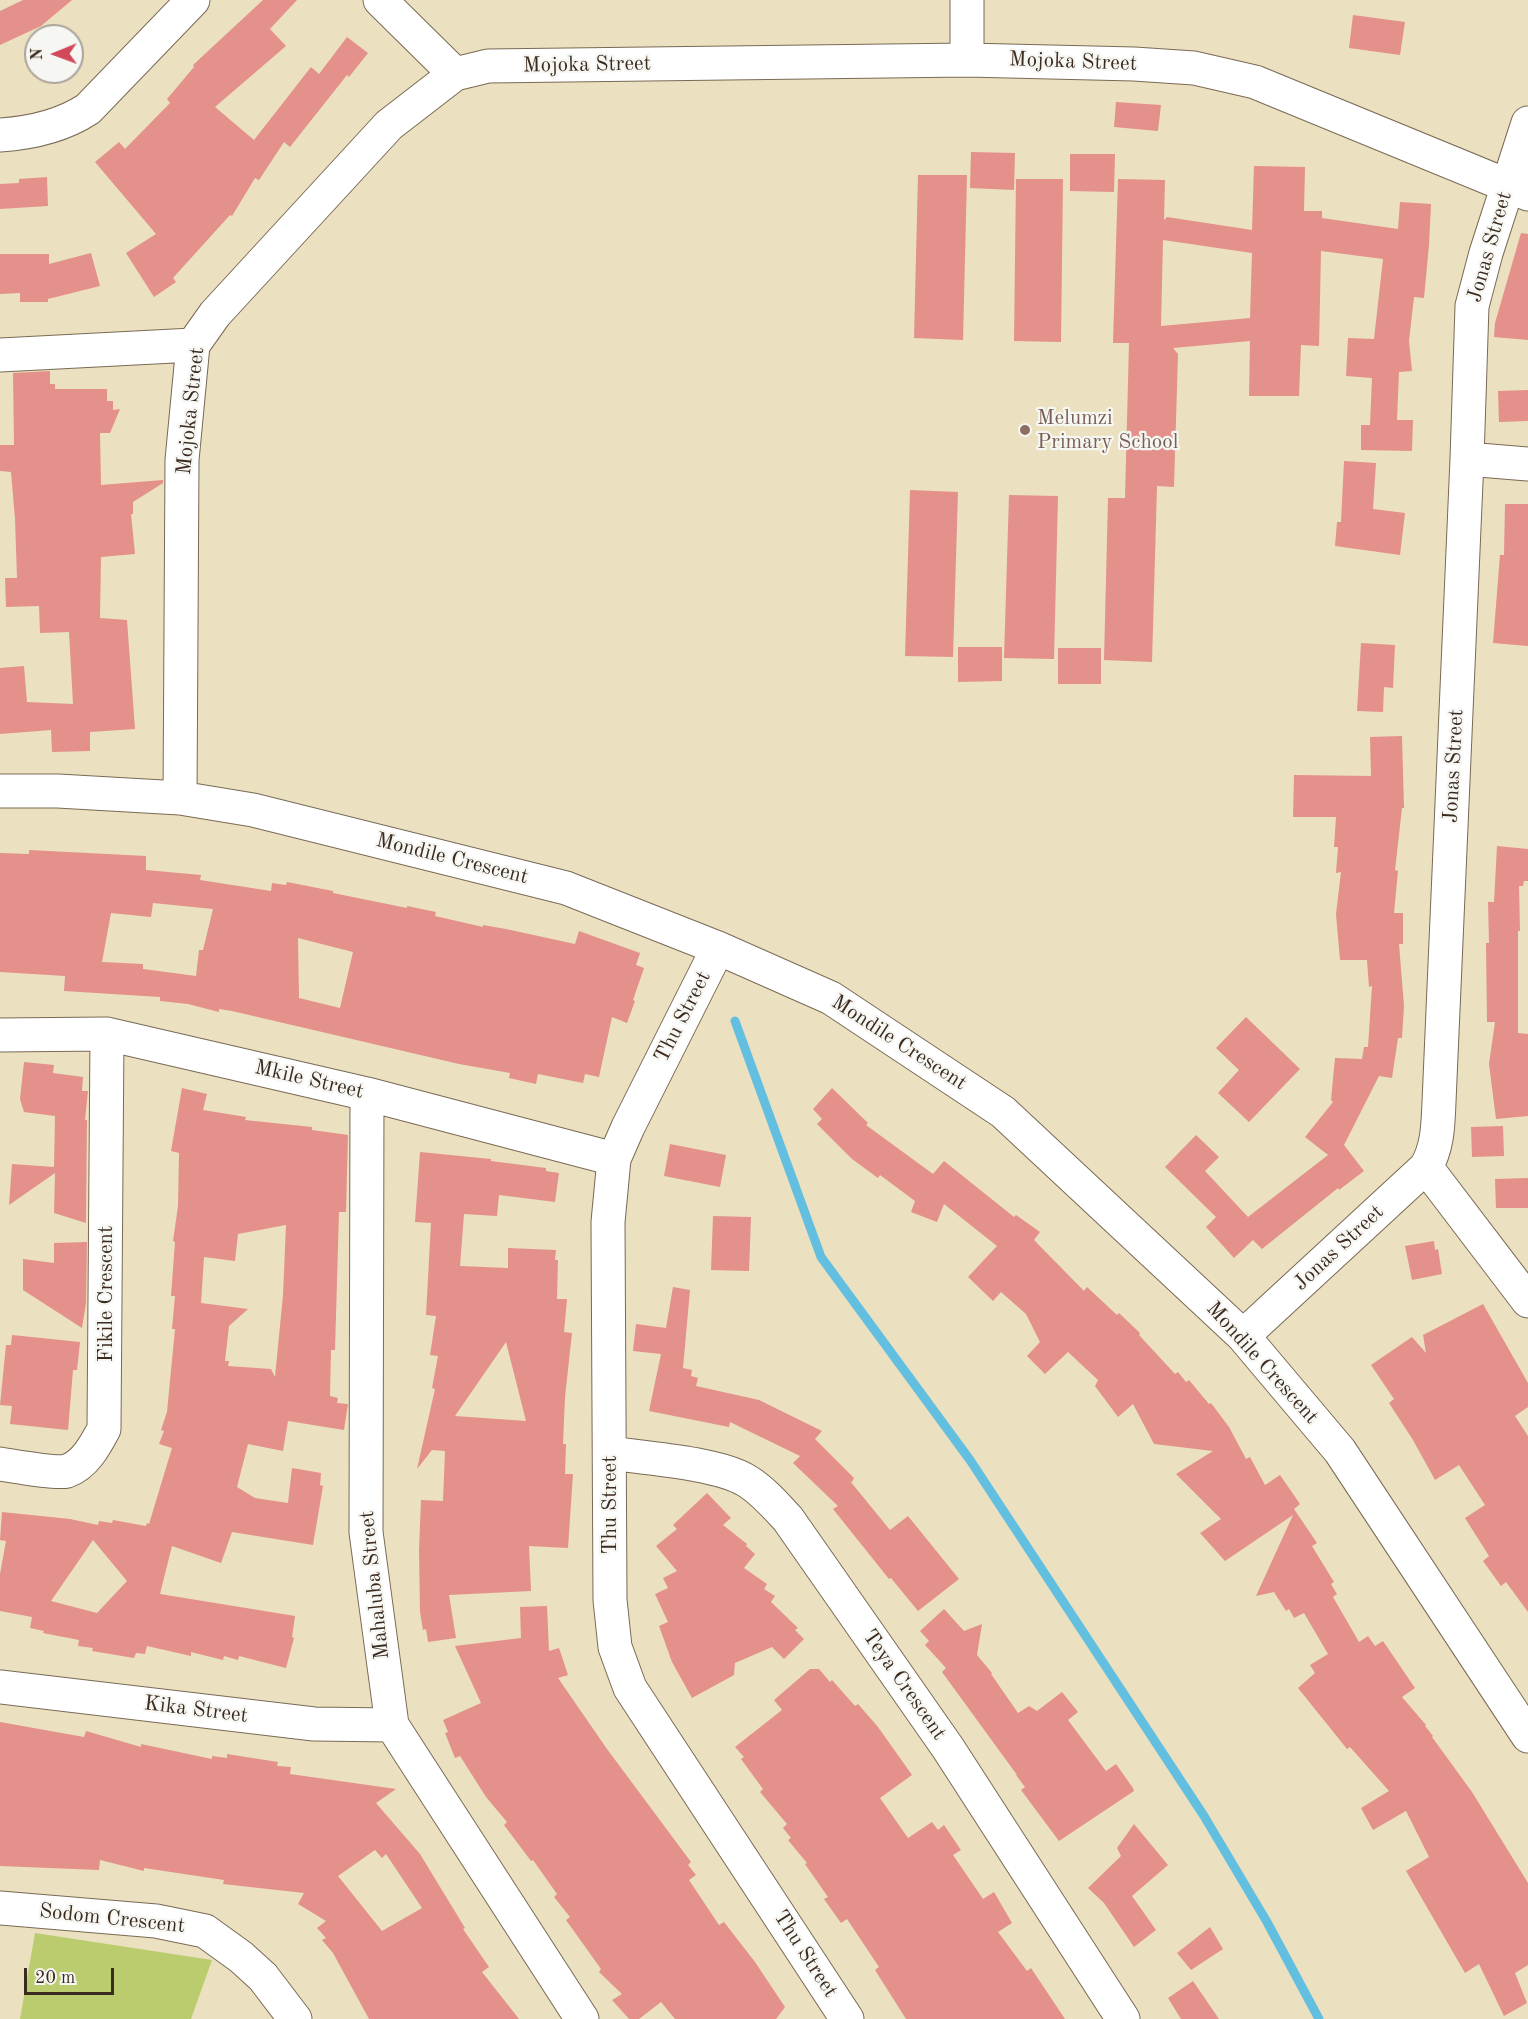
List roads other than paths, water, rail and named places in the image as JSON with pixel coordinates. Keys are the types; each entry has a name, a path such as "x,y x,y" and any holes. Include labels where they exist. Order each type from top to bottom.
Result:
{"street":[{"path":"0,135 49,127 73,119 88,109 192,0"},
{"path":"380,0 455,74"},
{"path":"966,0 968,60"},
{"name":"Mojoka Street","path":"180,798 182,460 193,345 215,314 389,125 455,74 488,66 968,60 1168,65 1220,73 1255,82 1518,189"},
{"name":"Jonas Street","path":"1243,1336 1426,1167 1432,1157 1437,1132 1439,1102 1472,306 1518,189 1528,123"},
{"path":"0,355 193,345"},
{"path":"1467,459 1528,464"},
{"name":"Mondile Crescent","path":"0,790 180,798 253,810 566,888 718,948 831,998 1003,1112 1243,1336 1340,1451 1528,1736"},
{"name":"Thu Street","path":"718,948 638,1106 614,1159 608,1222 610,1600 615,1647 630,1688 847,2019"},
{"name":"Mkile Street","path":"0,1035 107,1034 367,1094 614,1159"},
{"name":"Fikile Crescent","path":"0,1464 65,1472 79,1465 98,1442 104,1429 107,1034"},
{"name":"Mahaluba Street","path":"367,1094 366,1532 392,1725 582,2019"},
{"path":"1426,1167 1528,1301"},
{"name":"Teya Crescent","path":"610,1453 699,1466 736,1476 746,1480 764,1494 788,1519 948,1748 1123,2019"},
{"name":"Kika Street","path":"0,1687 314,1724 392,1725"},
{"name":"Sodom Crescent","path":"0,1908 156,1921 205,1931 221,1941 263,1977 295,2019"}],"waterway":[{"path":"735,1021 821,1257 970,1460 1204,1816 1267,1922 1319,2019"}],"place":[{"name":"Melumzi Primary School","path":"1025,430"}]}
